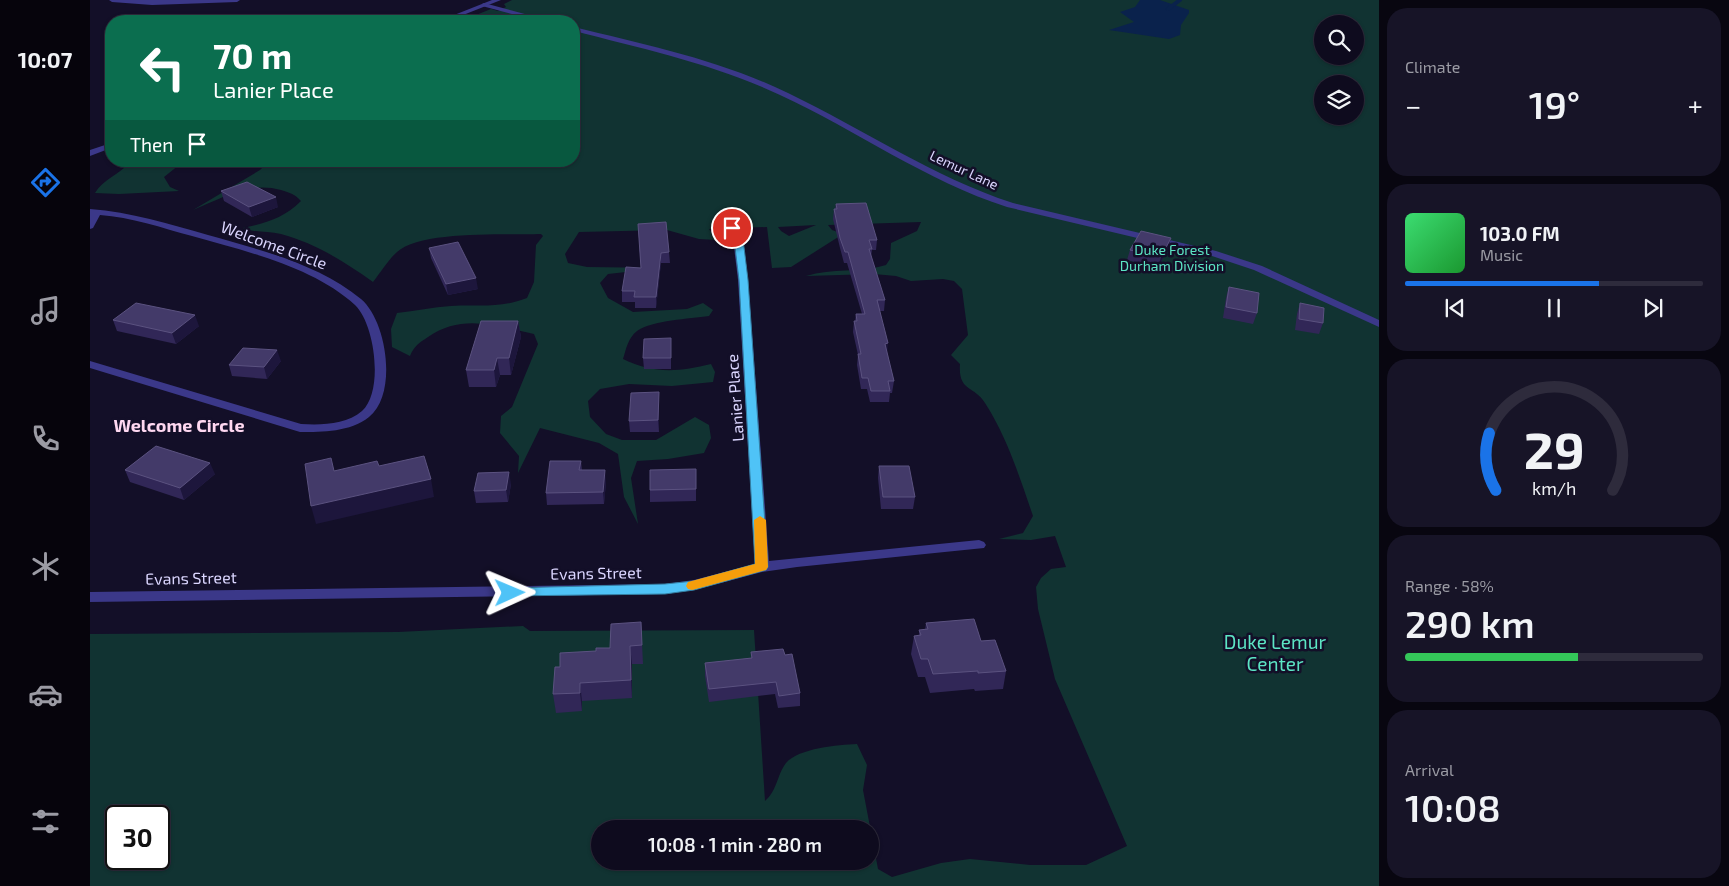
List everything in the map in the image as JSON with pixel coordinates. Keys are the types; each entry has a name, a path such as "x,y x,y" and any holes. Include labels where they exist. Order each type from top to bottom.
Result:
{"street":[{"path":"112,0 171,3 237,0"},
{"path":"458,15 498,0"},
{"path":"484,5 522,15"},
{"name":"Lemur Lane","path":"580,31 703,62 754,80 791,96 979,196 1212,253 1258,268 1379,324"},
{"path":"90,153 105,147"},
{"name":"Welcome Circle","path":"90,226 93,212 131,217 280,261 328,281 359,304 370,318 377,338 380,371 373,406 359,418 340,426 320,429 300,428 90,364"},
{"name":"Lanier Place","path":"732,228 738,239 744,280 762,567"},
{"name":"Evans Street","path":"90,597 665,589 694,585 762,567 979,545"}],"green space":[{"name":"Duke Forest Durham Division","path":"512,0 1379,0 1379,886 90,886 90,634 398,632 523,626 530,631 754,630 765,801 772,793 786,763 792,758 819,748 857,744 867,765 863,790 869,820 591,820 591,870 879,870 892,877 941,863 970,859 1030,865 1086,865 1127,846 1055,679 1038,609 1036,587 1041,578 1051,569 1066,567 1055,536 1031,540 999,539 1023,533 1033,516 1012,458 993,416 981,397 964,384 960,373 960,364 951,355 968,335 962,289 954,281 943,279 911,281 896,276 874,274 806,276 886,265 890,259 891,243 917,231 921,222 828,225 832,230 843,234 791,267 772,268 767,227 709,229 717,240 699,239 667,230 579,232 565,254 568,263 587,267 662,268 608,274 600,283 608,298 633,312 687,309 703,303 713,310 709,316 662,322 644,327 637,331 629,340 623,359 645,367 666,370 688,369 711,364 715,372 713,382 672,386 629,384 600,389 588,401 590,417 606,434 622,440 656,440 695,417 709,425 711,438 704,453 668,459 637,461 631,478 638,524 624,497 618,454 599,443 540,428 518,473 519,456 500,433 501,416 512,407 538,344 534,334 493,325 467,323 454,325 428,337 417,345 410,356 392,347 391,329 397,313 444,307 507,304 527,298 534,282 536,245 543,236 541,234 465,235 425,240 408,245 397,252 373,282 341,260 306,242 281,234 243,228 274,219 295,207 301,201 290,193 269,188 247,189 193,210 263,167 580,167 580,15 476,15 491,9 498,11 506,7 504,4","holes":["816,225 789,236 778,227"]},
{"path":"124,167 176,167 164,177 170,187 179,191 119,194 95,193 102,184"}],"water":[{"path":"1140,0 1160,0 1189,10 1181,25 1180,35 1169,39 1109,30 1134,22 1120,12 1135,7"}],"building":[{"path":"247,182 276,197 249,207 221,191"},
{"path":"866,203 877,240 869,240 872,249 869,249 885,300 877,300 888,343 885,344 894,381 888,381 890,391 871,391 868,378 862,378 858,354 861,354 854,321 857,321 856,314 865,314 848,252 845,252 840,238 834,209 837,209 836,204"},
{"path":"666,222 669,252 661,253 656,297 634,297 635,291 622,291 626,267 641,268 638,224"},
{"path":"1141,231 1171,238 1161,257 1130,250"},
{"path":"458,242 476,278 446,284 429,248"},
{"path":"1229,287 1259,293 1257,313 1226,307"},
{"path":"136,303 195,315 172,333 113,320"},
{"path":"1300,303 1324,308 1323,323 1299,319"},
{"path":"481,321 518,321 509,358 497,358 494,370 466,370"},
{"path":"671,338 671,358 643,358 644,339"},
{"path":"243,348 277,350 264,367 229,365"},
{"path":"659,392 658,420 629,421 631,393"},
{"path":"156,446 210,463 180,488 125,470"},
{"path":"424,456 431,479 311,506 305,464 331,458 334,471 377,461 379,466"},
{"path":"550,461 581,461 579,470 605,470 603,492 546,493"},
{"path":"879,466 909,466 915,497 883,497"},
{"path":"696,469 696,489 650,490 650,470"},
{"path":"509,472 506,490 474,491 478,473"},
{"path":"974,619 981,641 995,640 1006,671 933,674 928,659 921,659 914,636 921,635 919,630 928,629 926,623"},
{"path":"641,622 642,645 630,646 631,680 580,683 580,693 553,694 555,667 560,667 560,653 596,651 596,648 610,648 611,624"},
{"path":"783,649 785,655 792,654 800,693 779,696 776,682 709,689 705,663 752,658 751,652"}],"waterway":[{"path":"1168,9 1180,0"}],"slow traffic":[{"path":"692,586 762,567 760,520"}],"district":[{"name":"Welcome Circle","path":"179,426"}],"route":[{"path":"510,593 665,589 725,578 762,567 762,540 744,280 738,239 732,228"}],"park label":[{"name":"Duke Lemur Center","path":"1275,653"}]}
